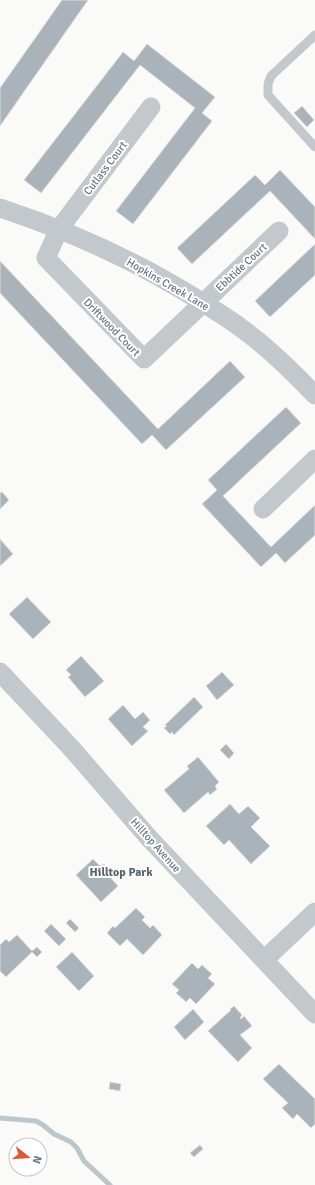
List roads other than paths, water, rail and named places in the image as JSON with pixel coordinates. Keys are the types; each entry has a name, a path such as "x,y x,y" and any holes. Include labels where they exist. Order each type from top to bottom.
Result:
{"street":[{"name":"Cutlass Court","path":"59,229 151,107"},
{"name":"Hopkins Creek Lane","path":"0,208 59,229 135,264 203,303 241,327 268,349 315,395"},
{"name":"Driftwood Court","path":"59,229 46,258 144,359 203,303"},
{"name":"Ebbtide Court","path":"203,303 279,230"},
{"path":"263,509 315,459"},
{"name":"Hilltop Avenue","path":"0,672 73,750 149,838 315,1014"},
{"path":"264,960 315,912"}],"lane":[{"path":"315,35 271,76 268,84 268,95 315,147"}],"waterway":[{"path":"0,1118 36,1121 54,1134 71,1142 77,1148 84,1161 110,1185"}],"district":[{"name":"Hilltop Park","path":"121,872"}]}
